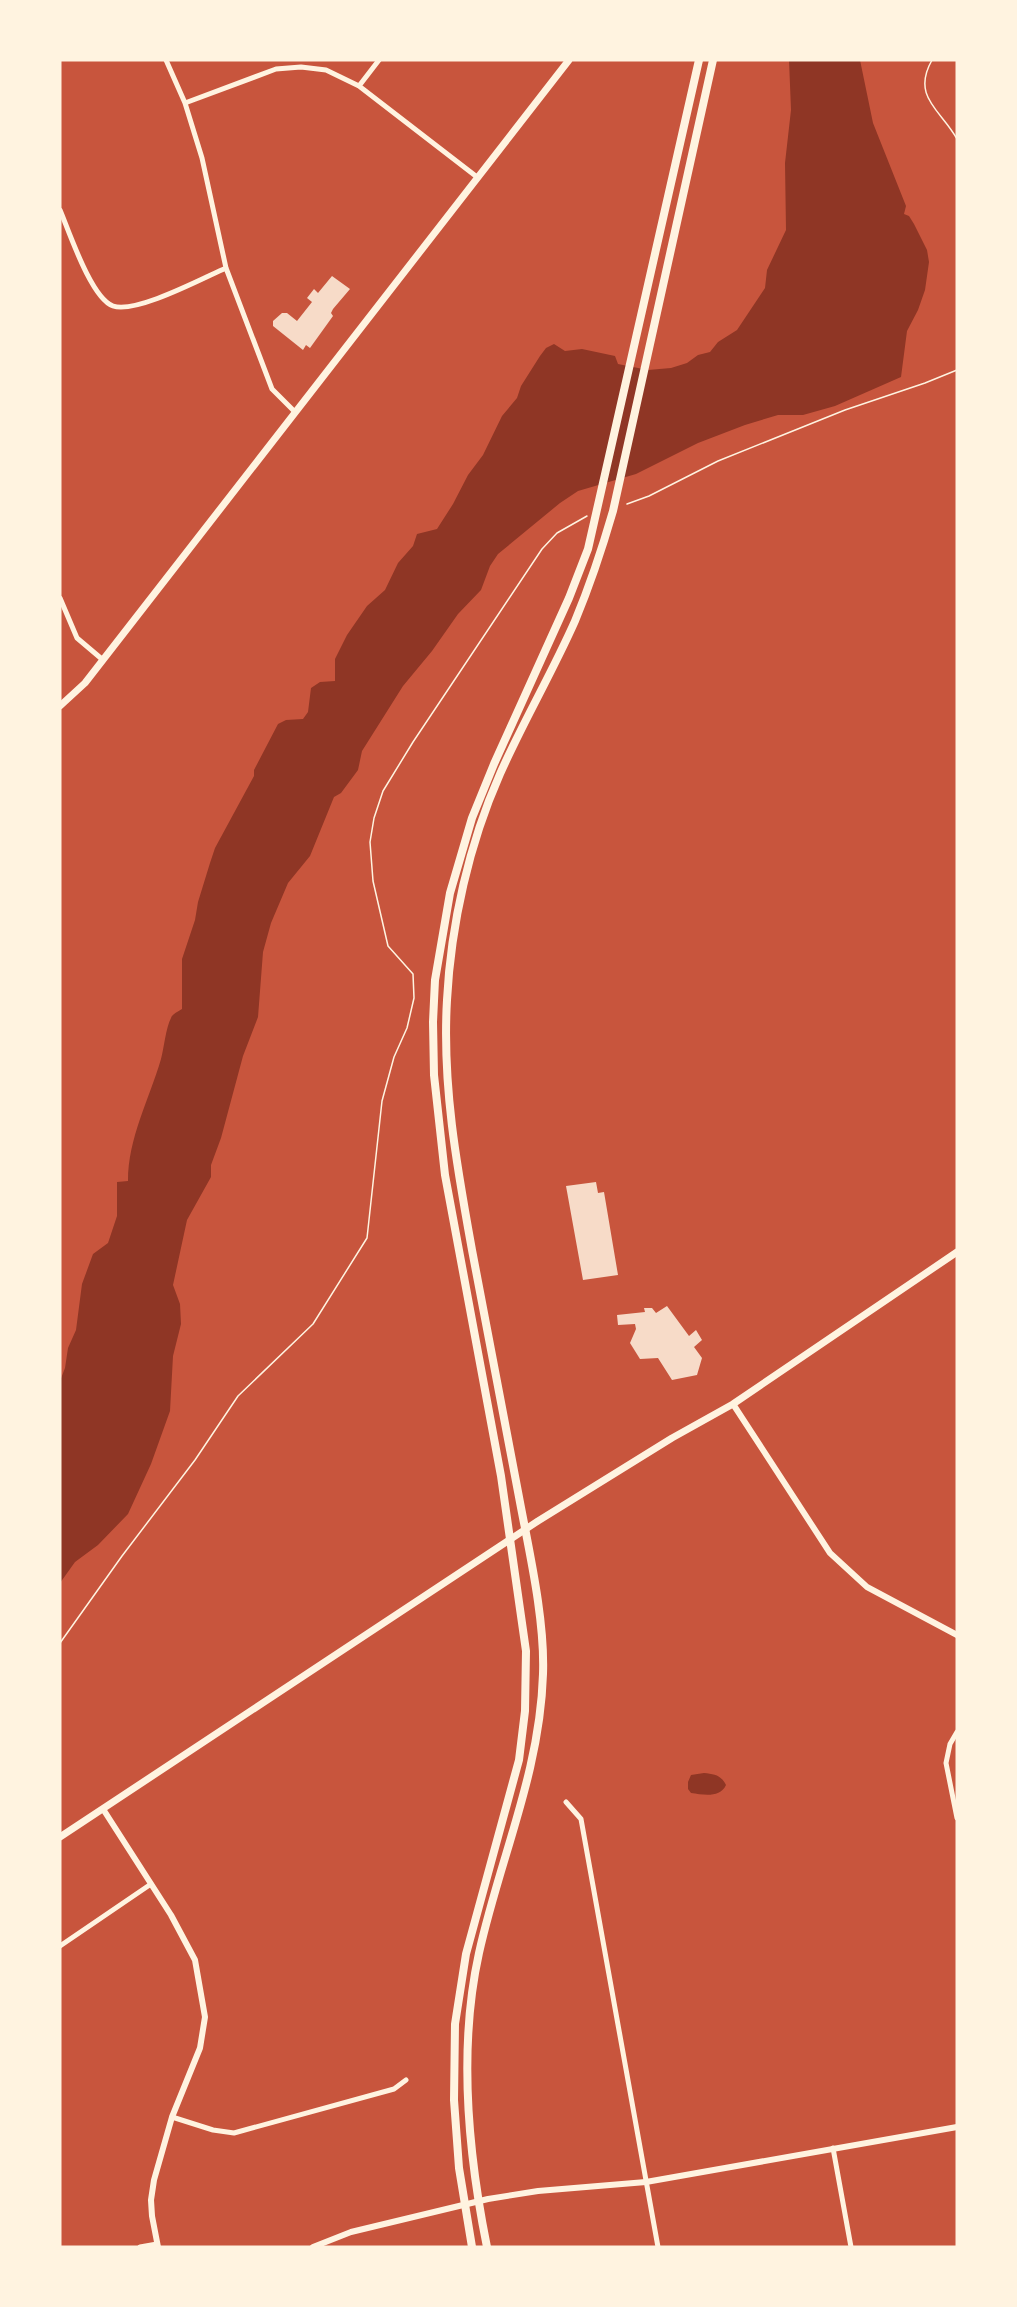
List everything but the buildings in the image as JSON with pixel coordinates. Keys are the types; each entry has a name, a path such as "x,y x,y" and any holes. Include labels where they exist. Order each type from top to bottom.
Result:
{"main road":[{"path":"60,706 85,683 569,60"},
{"path":"472,2247 464,2205 454,2100 455,2024 466,1954 519,1760 525,1711 526,1651 510,1539 445,1174 434,1075 435,980 450,893 472,818 569,598 588,549 658,249 699,60"},
{"path":"487,2247 472,2166 468,2100 470,2024 477,1968 496,1888 530,1776 542,1702 543,1643 515,1474 454,1148 447,1080 447,997 455,930 464,885 481,825 498,777 574,623 601,553 624,467 713,60"},
{"path":"60,1837 510,1539 672,1438 733,1404 957,1252"}],"street":[{"path":"166,60 185,103 202,158 226,268 272,389 295,412"},
{"path":"359,86 379,60"},
{"path":"185,103 276,69 301,67 326,70 359,86 477,177"},
{"path":"60,210 95,288 112,306 131,307 153,300 226,268"},
{"path":"60,598 76,638 103,660"},
{"path":"733,1404 830,1553 867,1587 957,1635"},
{"path":"957,1732 950,1744 946,1763 957,1818"},
{"path":"566,1802 581,1819 658,2247"},
{"path":"103,1809 151,1884 195,1960 205,2017 200,2048 172,2117 154,2180 151,2200 157,2245 140,2247"},
{"path":"60,1946 151,1884"},
{"path":"172,2117 213,2130 234,2133 394,2089 406,2080"},
{"path":"313,2247 351,2232 464,2205 531,2192 646,2182 956,2127"},
{"path":"833,2148 851,2247"}],"path":[{"path":"932,60 925,75 926,97 957,139"},
{"path":"627,504 649,496 718,460 845,410 957,370"},
{"path":"60,1642 195,1460 238,1396 313,1324 367,1238 382,1101 394,1057 407,1028 414,998 413,974 388,946 373,881 370,842 374,818 383,791 401,762 542,549 557,533 587,516"}],"shaded area":[{"path":"789,60 860,60 873,123 906,206 904,214 909,216 914,224 927,250 929,262 925,290 907,331 901,377 835,406 803,415 778,415 745,425 698,443 636,474 578,491 498,554 490,566 481,590 458,614 403,686 362,751 358,770 341,793 334,797 310,856 288,883 271,923 263,952 258,1017 243,1056 221,1138 211,1165 211,1177 187,1220 173,1285 180,1304 181,1324 173,1356 170,1411 151,1464 128,1514 98,1545 75,1562 60,1583 60,1381 68,1348 76,1330 82,1284 93,1254 108,1243 117,1216 117,1182 128,1181 135,1134 161,1059 169,1022 173,1015 182,1009 182,959 215,848 254,776 254,770 278,724 286,720 303,719 308,712 311,688 320,682 335,681 335,659 347,635 367,606 385,590 398,563 413,546 417,534 437,529 468,475 483,455 502,416 517,398 521,386 546,348 554,344 565,351 582,349 615,356 618,364 648,370 671,368 710,352 718,342 737,330 765,288 767,270 786,230 785,163 791,110"},
{"path":"704,1773 719,1777 726,1785 716,1794 691,1793 688,1789 688,1782 691,1775"}]}
